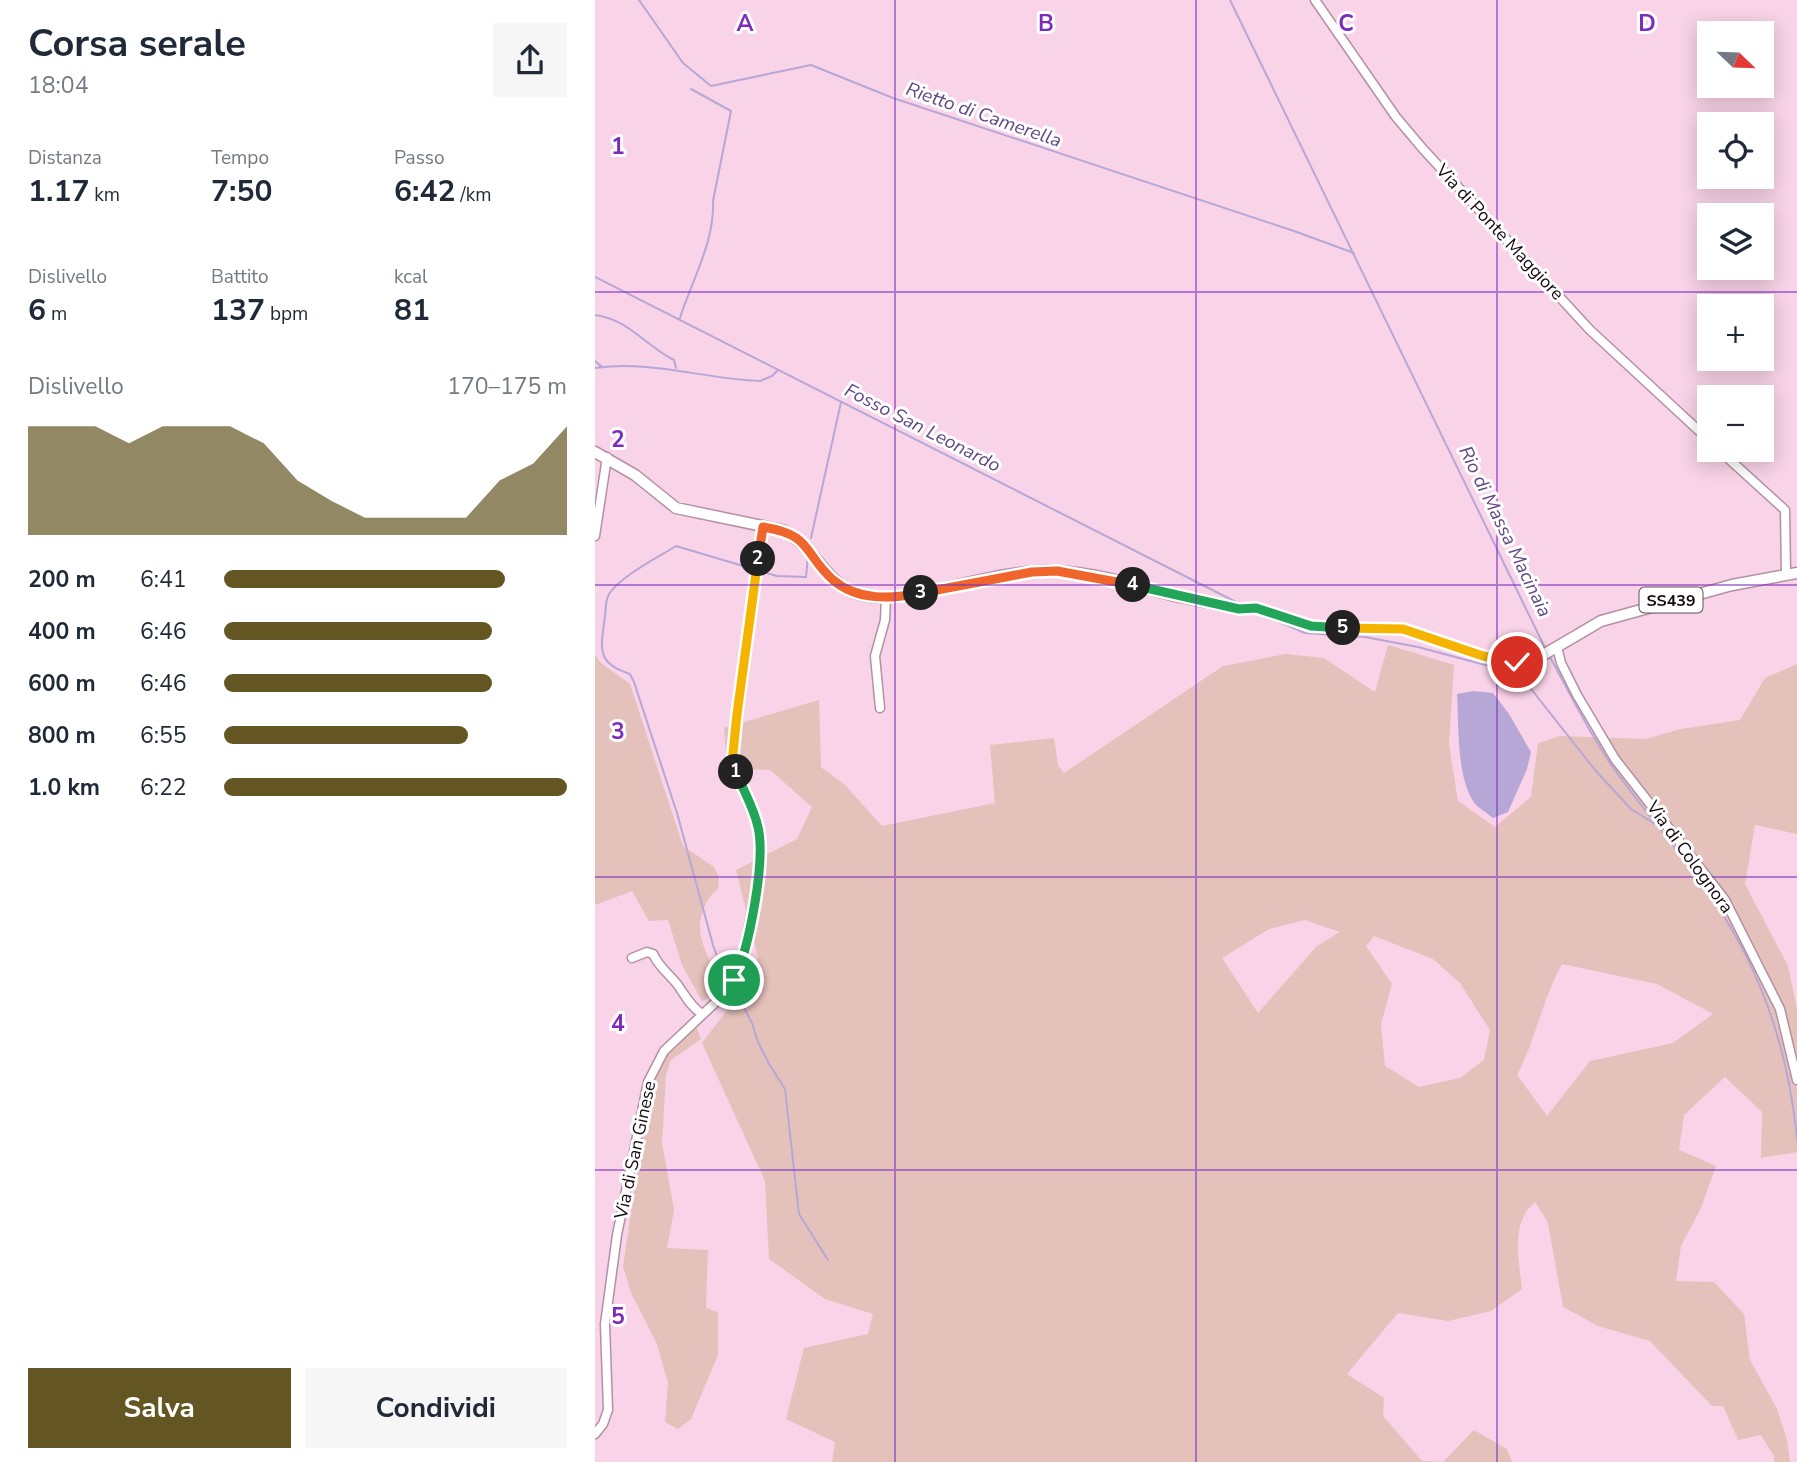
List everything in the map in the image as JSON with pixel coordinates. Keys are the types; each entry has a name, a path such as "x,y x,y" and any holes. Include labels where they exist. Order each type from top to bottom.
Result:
{"main road":[{"name":"SS439","path":"595,452 635,475 676,508 782,530 796,536 807,545 832,579 858,594 907,596 1032,572 1057,571 1118,581 1239,609 1256,608 1321,628 1403,629 1500,661 1528,662 1601,621 1732,584 1792,574"}],"street":[{"name":"Via di Ponte Maggiore","path":"1315,0 1396,117 1423,149 1590,330 1697,429"},
{"path":"595,536 607,457"},
{"path":"1732,462 1785,510 1792,574"},
{"name":"Via di San Ginese","path":"595,1434 603,1424 608,1410 605,1324 617,1236 648,1082 664,1051 727,989 738,971 758,878 758,827 732,763 763,527"},
{"path":"880,708 875,656 885,620 885,597"},
{"name":"Via di Colognora","path":"1551,651 1561,663 1615,759 1725,900 1780,1009 1797,1080"},
{"path":"632,958 647,952 653,954 660,967 702,1014"}],"shaded area":[{"path":"1388,645 1454,665 1449,744 1458,801 1495,827 1531,797 1538,743 1560,736 1645,739 1681,729 1740,720 1765,678 1797,664 1797,834 1755,825 1745,884 1788,966 1797,1009 1797,1152 1761,1158 1762,1112 1725,1077 1684,1115 1679,1150 1716,1166 1701,1208 1681,1246 1676,1281 1714,1282 1744,1314 1750,1360 1777,1409 1787,1440 1790,1462 1774,1462 1774,1456 1761,1435 1738,1440 1723,1406 1712,1406 1650,1341 1598,1326 1563,1307 1548,1223 1535,1202 1522,1220 1519,1231 1518,1254 1522,1289 1491,1311 1448,1321 1398,1313 1347,1374 1384,1398 1383,1416 1422,1461 1443,1462 832,1462 835,1442 786,1419 804,1348 868,1334 873,1314 825,1299 769,1259 765,1181 702,1043 740,993 758,958 736,870 797,839 812,807 770,770 727,769 724,728 819,700 821,767 845,785 882,826 995,803 990,745 1054,738 1058,765 1064,773 1223,666 1286,654 1324,658 1375,692","holes":["1305,920 1340,932 1317,946 1258,1013 1222,958 1269,929","1374,936 1433,959 1460,983 1490,1030 1484,1060 1460,1078 1419,1087 1385,1066 1381,1024 1392,984 1366,946","1562,964 1657,984 1713,1014 1673,1043 1590,1061 1547,1116 1517,1075"]},
{"path":"595,655 601,663 630,684 683,846 714,867 719,877 718,889 711,895 701,917 701,938 716,984 715,994 702,1001 682,965 668,920 649,921 632,891 595,905"},
{"path":"1473,691 1493,693 1531,752 1527,769 1508,812 1493,818 1475,804 1461,766 1457,694"},
{"path":"695,1024 701,1039 671,1060 666,1075 662,1143 674,1210 667,1248 708,1250 706,1308 718,1312 718,1355 691,1419 678,1429 665,1422 668,1383 657,1344 632,1295 623,1267 650,1081 661,1059"},
{"path":"1474,1430 1507,1449 1512,1462 1443,1462"}],"waterway":[{"name":"Rietto di Camerella","path":"639,0 683,63 711,86 811,65 893,98 1354,253"},
{"name":"Rio di Massa Macinaia","path":"1230,0 1546,650"},
{"path":"680,318 707,246 731,111 691,89"},
{"name":"Fosso San Leonardo","path":"595,277 1238,603"},
{"path":"595,315 627,327 674,360 676,368"},
{"path":"595,361 602,367"},
{"path":"595,368 637,366 760,381 778,370"},
{"path":"811,538 841,402"},
{"path":"728,978 713,945 677,813 634,682 630,674 619,670 606,659 602,637 609,594 630,574 676,546 750,568"},
{"path":"763,572 777,576 806,577 808,556"},
{"name":"Fosso San Leonardo","path":"1260,614 1305,633 1365,637 1418,647 1504,670 1524,680 1595,770 1631,809 1655,824"},
{"name":"Rio di Massa Macinaia","path":"1549,655 1603,753 1714,901 1746,956 1771,1015 1780,1045 1797,1139"},
{"path":"734,989 769,1064 785,1089 799,1214 828,1260"}],"route":[{"path":"734,980 742,963 760,857 758,827 732,763 763,527 782,530 796,536 807,545 832,579 858,594 879,597 907,596 1032,572 1057,571 1118,581 1239,609 1256,608 1321,628 1403,629 1500,661 1517,662"}]}
